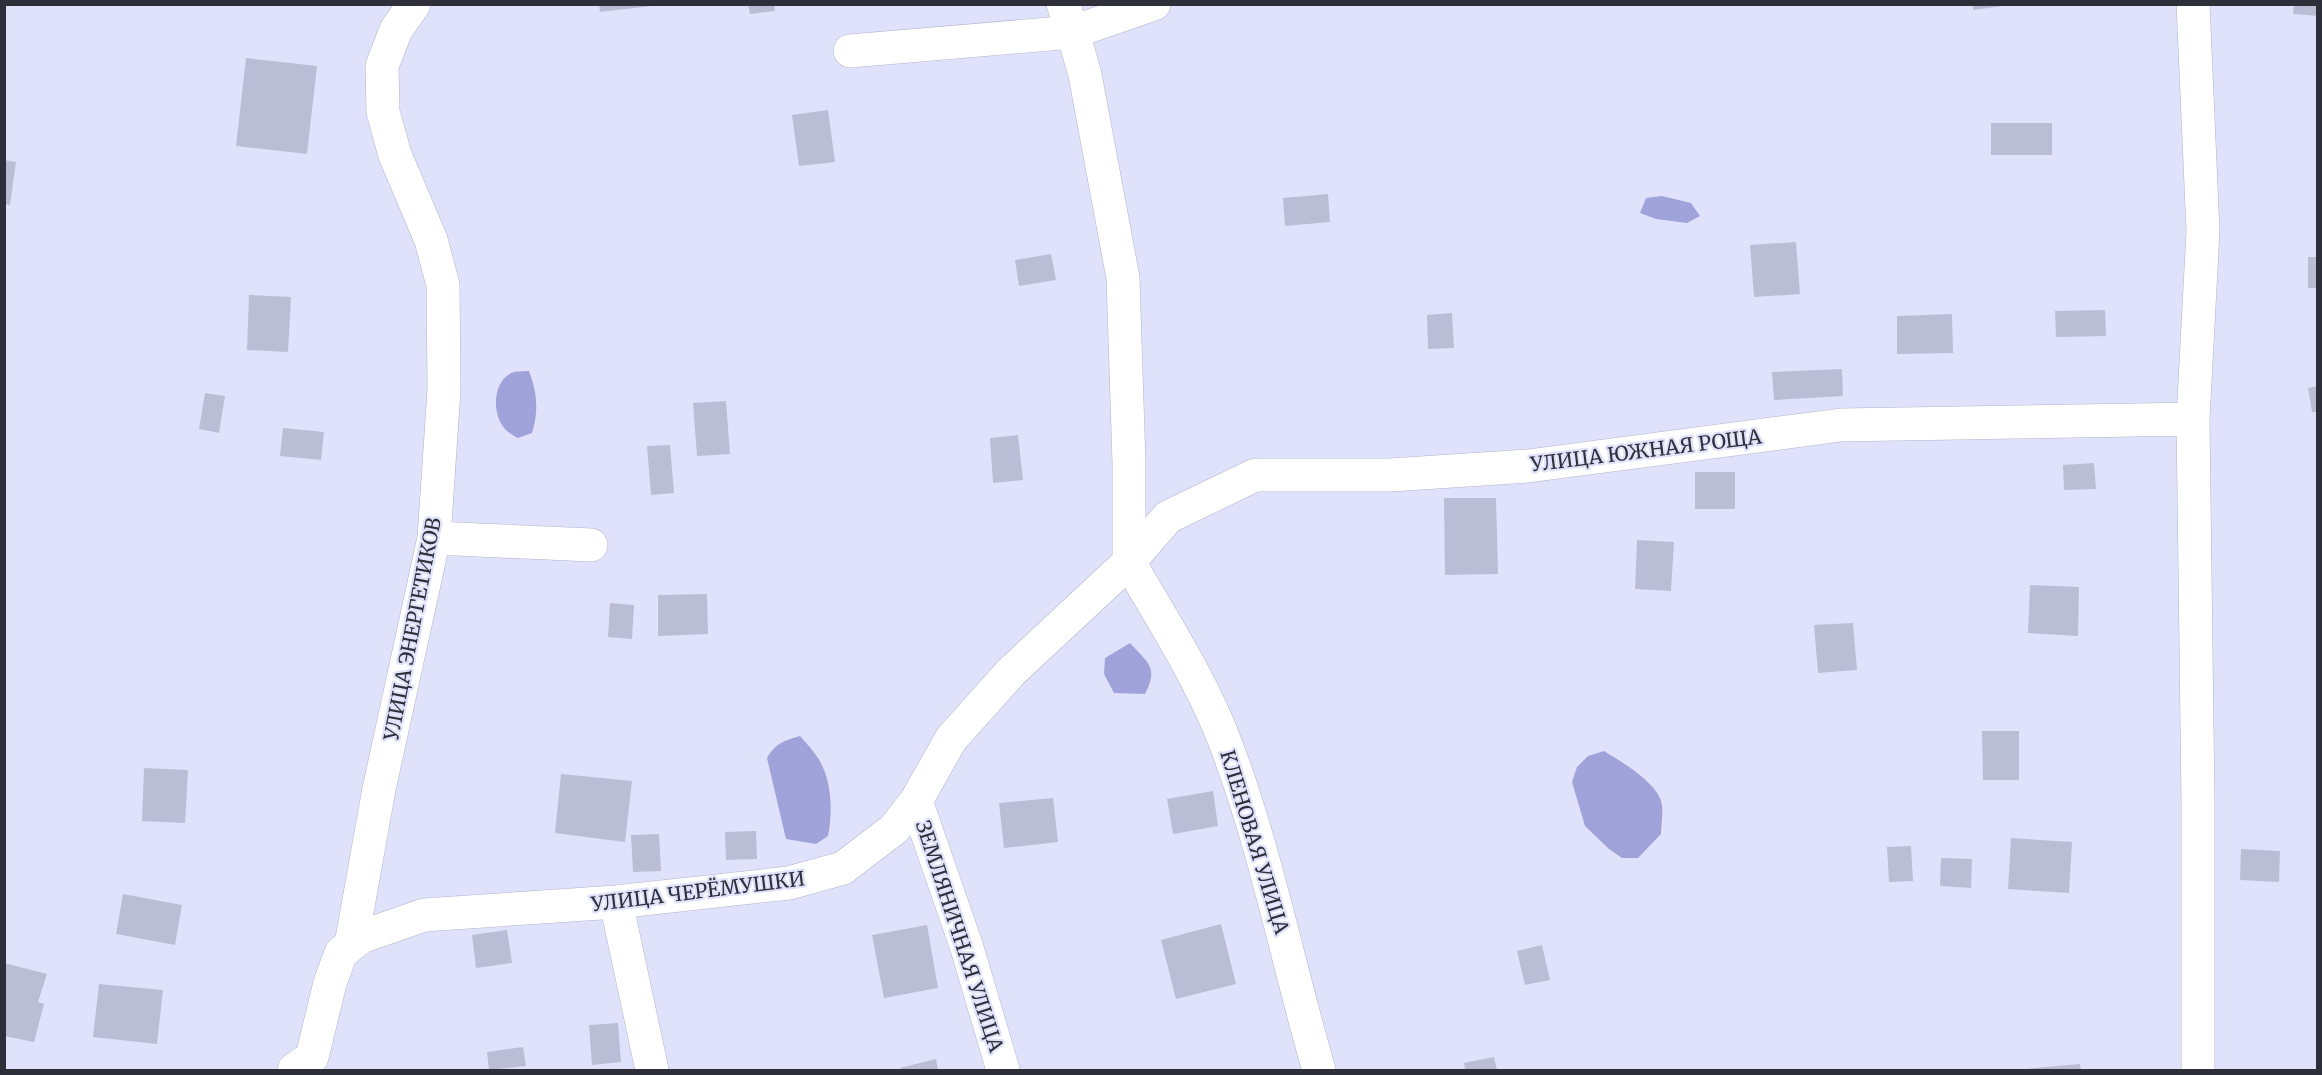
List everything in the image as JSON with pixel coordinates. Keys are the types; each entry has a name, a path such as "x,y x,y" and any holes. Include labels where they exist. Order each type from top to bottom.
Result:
{"street":[{"name":"УЛИЦА ЭНЕРГЕТИКОВ","path":"351,945 380,789 434,538 444,390 443,285 431,240 395,155 383,112 382,66 396,30 414,4"},
{"path":"850,51 1154,4"},
{"path":"2193,4 2203,231 2193,419 2198,802 2198,1071"},
{"path":"1068,18 1085,75 1123,278 1129,463 1129,562"},
{"name":"УЛИЦА ЮЖНАЯ РОЩА","path":"1129,562 1168,517 1255,476 1391,475 1528,466 1841,425 2193,419"},
{"path":"434,538 591,545"},
{"name":"УЛИЦА ЧЕРЁМУШКИ","path":"294,1071 312,1057 330,983 341,953 361,937 424,915 616,902 789,883 843,868 894,829 916,801 951,739 1011,672 1129,562"},
{"name":"КЛЕНОВАЯ УЛИЦА","path":"1129,562 1188,663 1225,741 1258,838 1319,1071"},
{"name":"ЗЕМЛЯНИЧНАЯ УЛИЦА","path":"916,801 967,948 1003,1071"},
{"path":"616,902 651,1071"}],"water":[{"path":"1662,196 1691,203 1700,216 1687,223 1656,219 1640,213 1646,198"},
{"path":"529,371 534,386 536,417 532,433 518,438 501,424 496,398 501,382 507,376 514,372"},
{"path":"1130,643 1150,666 1151,677 1145,694 1114,693 1104,674 1105,658"},
{"path":"800,736 818,758 829,786 831,816 828,836 816,844 786,839 767,758 780,743"},
{"path":"1604,751 1645,779 1661,801 1661,834 1638,858 1622,858 1585,826 1572,782 1577,767 1588,756"}],"building":[{"path":"599,4 652,4 652,6 600,12"},
{"path":"748,4 774,4 775,11 750,14"},
{"path":"1973,4 2003,4 2003,6 1973,10"},
{"path":"2294,4 2318,4 2318,16 2293,14"},
{"path":"246,58 317,66 307,154 236,146"},
{"path":"828,110 835,162 799,166 792,115"},
{"path":"1991,123 2052,123 2052,155 1991,155"},
{"path":"4,160 16,162 10,205 4,204"},
{"path":"1328,194 1330,222 1285,226 1283,198"},
{"path":"1796,242 1800,294 1754,297 1750,245"},
{"path":"1051,254 1056,280 1019,286 1015,260"},
{"path":"2308,257 2318,257 2318,288 2308,288"},
{"path":"249,295 291,297 288,352 247,350"},
{"path":"2105,310 2106,336 2056,337 2055,311"},
{"path":"1452,313 1454,348 1428,349 1427,315"},
{"path":"1952,314 1953,353 1897,354 1897,316"},
{"path":"1842,369 1843,396 1774,400 1772,372"},
{"path":"2318,386 2318,412 2312,412 2308,388"},
{"path":"205,393 225,396 219,433 199,429"},
{"path":"726,401 730,454 697,456 693,403"},
{"path":"283,428 324,432 321,460 280,456"},
{"path":"1018,435 1023,480 993,483 990,438"},
{"path":"670,445 674,493 651,495 647,446"},
{"path":"2094,463 2096,489 2064,490 2063,465"},
{"path":"1695,472 1735,472 1735,509 1695,509"},
{"path":"1444,498 1496,498 1498,574 1445,575"},
{"path":"1637,540 1674,542 1671,591 1635,589"},
{"path":"2030,585 2079,587 2078,636 2028,633"},
{"path":"707,594 708,634 658,636 658,595"},
{"path":"610,603 634,605 632,639 608,637"},
{"path":"1853,623 1857,670 1818,673 1814,625"},
{"path":"1982,731 2019,731 2019,780 1983,780"},
{"path":"144,768 188,770 185,823 142,821"},
{"path":"561,774 632,781 625,842 555,833"},
{"path":"1213,791 1218,826 1173,834 1167,799"},
{"path":"1053,798 1058,842 1004,848 999,803"},
{"path":"756,831 757,859 726,860 725,832"},
{"path":"659,834 661,871 633,872 631,835"},
{"path":"2011,838 2072,842 2069,893 2008,889"},
{"path":"1911,846 1913,881 1889,882 1887,847"},
{"path":"2241,849 2280,851 2279,882 2240,880"},
{"path":"1941,858 1972,859 1971,888 1940,886"},
{"path":"123,894 182,905 175,945 116,934"},
{"path":"1221,924 1236,984 1176,999 1161,940"},
{"path":"927,925 938,988 884,998 872,935"},
{"path":"507,930 512,963 476,968 472,935"},
{"path":"1542,945 1550,980 1525,985 1517,951"},
{"path":"4,963 47,974 38,1002 44,1004 34,1042 4,1036"},
{"path":"99,984 163,990 157,1044 93,1037"},
{"path":"618,1023 621,1062 592,1065 589,1025"},
{"path":"523,1047 526,1066 489,1070 487,1052"},
{"path":"1494,1057 1497,1070 1465,1070 1464,1063"},
{"path":"936,1059 938,1070 901,1070 900,1068"},
{"path":"2080,1064 2081,1070 2025,1069"}]}
